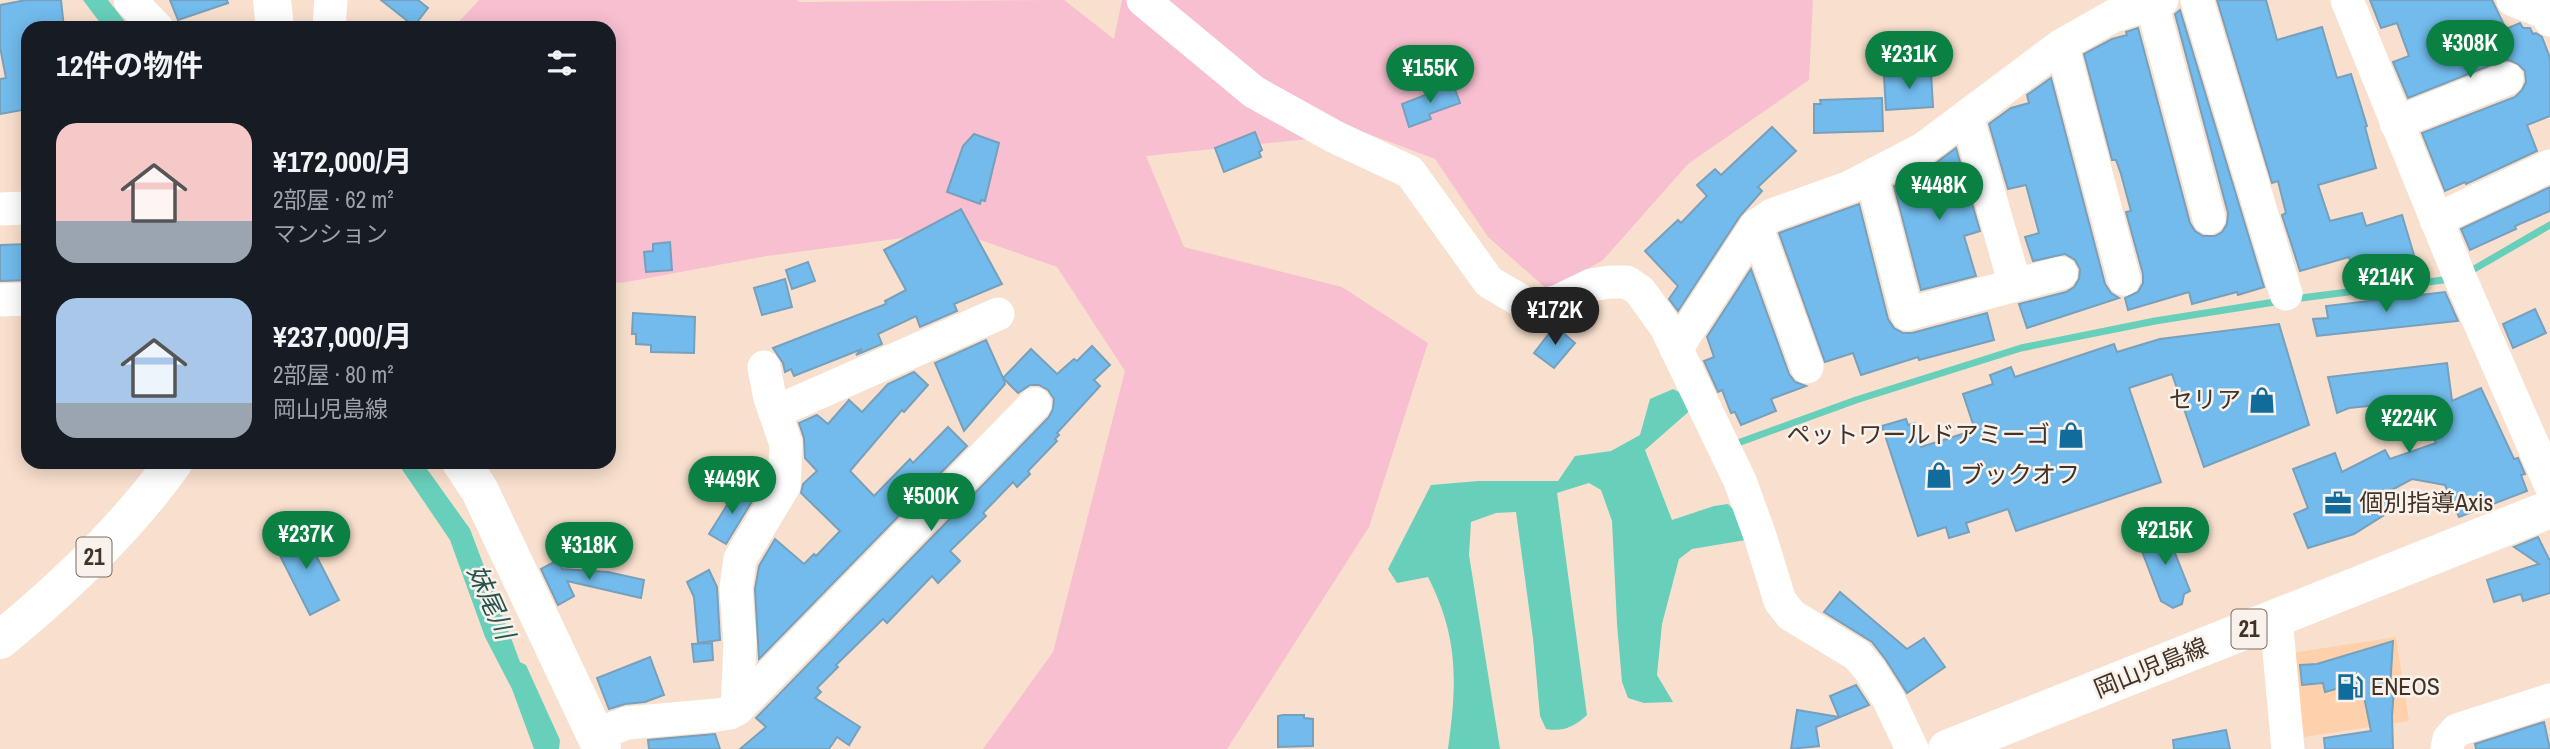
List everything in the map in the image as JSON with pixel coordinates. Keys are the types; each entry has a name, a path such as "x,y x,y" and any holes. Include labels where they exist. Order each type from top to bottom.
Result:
{"main road":[{"path":"272,0 274,21"},
{"name":"21","path":"0,640 93,558 145,502 169,469"},
{"path":"466,469 480,491 599,742"},
{"name":"岡山児島線","path":"1947,749 1994,740 2276,618 2550,509"}],"street":[{"path":"131,0 150,21"},
{"path":"330,21 331,0"},
{"path":"1143,0 1254,92 1335,137 1410,172 1489,282 1523,302 1540,306 1558,302 1591,285 1611,282 1627,282 1640,291 1666,327 1740,481 1780,601 1791,615 1857,655 1889,700 1912,749"},
{"path":"2197,0 2286,294"},
{"path":"2347,0 2458,275 2550,484"},
{"path":"1676,349 1756,226 1772,215 1850,187 1923,149 2062,45 2113,16 2157,2 2209,218"},
{"path":"2062,45 2124,279"},
{"path":"2396,123 2507,79"},
{"path":"1967,116 2015,285"},
{"path":"2436,220 2550,166"},
{"path":"1872,176 1907,314 2061,273"},
{"path":"0,209 21,208"},
{"path":"1756,226 1807,367"},
{"path":"0,300 21,299"},
{"path":"775,412 998,314"},
{"path":"737,709 740,644 736,588 740,559 784,486 786,444 764,367"},
{"path":"599,742 627,723 717,715 737,709 1035,404"},
{"path":"2276,618 2287,749"},
{"path":"2447,749 2449,739 2457,730 2550,701"}],"shaded area":[{"path":"479,0 1064,0 1114,39 1122,0 1813,0 1809,80 1688,164 1603,260 1549,291 1488,237 1435,159 1366,133 1146,156 1184,247 1342,287 1428,343 1369,527 1227,749 983,749 1053,652 1125,371 1057,267 955,231 767,256 616,282 616,21 460,21"},
{"name":"ENEOS","path":"2396,637 2409,721 2304,737 2291,653"}],"water":[{"path":"83,0 108,0 124,21 99,21"},
{"path":"1673,389 1689,397 1694,407 1645,450 1672,520 1728,504 1737,513 1746,540 1692,549 1679,559 1662,624 1657,675 1673,702 1644,703 1628,698 1622,682 1612,521 1601,490 1589,483 1557,493 1587,715 1573,725 1558,730 1546,729 1540,716 1533,638 1516,512 1496,513 1471,522 1469,555 1500,749 1448,749 1453,703 1453,661 1438,599 1428,577 1397,583 1388,569 1431,485 1478,481 1558,481 1575,456 1611,451 1640,435 1650,399"},
{"name":"妹尾川","path":"402,469 427,469 470,529 520,662 526,665 560,740 559,749 534,749 512,689 485,637 450,540"}],"building":[{"path":"26,0 61,0 63,21 21,21 21,110 0,114 0,79 6,78 0,47 0,5"},
{"path":"170,0 227,0 228,3 178,20"},
{"path":"381,0 418,0 428,8 418,21 408,21"},
{"path":"2217,0 2266,0 2277,40 2322,27 2337,78 2351,74 2376,168 2318,185 2330,221 2362,213 2366,226 2402,215 2414,255 2354,273 2349,257 2300,271 2282,215 2286,213 2278,181 2272,183"},
{"path":"2370,0 2492,0 2506,29 2520,23 2523,28 2530,28 2533,34 2542,37 2550,58 2550,116 2527,125 2537,151 2445,191 2422,133 2515,97 2526,82 2525,71 2509,60 2501,61 2408,98 2393,62 2409,56 2397,23 2381,28"},
{"path":"2180,10 2264,287 2192,304 2189,292 2128,310 2125,298 2138,292 2143,283 2143,274 2126,212 2131,211 2116,160 2112,160 2084,54 2138,28 2190,223 2195,231 2203,236 2215,236 2222,232 2227,224 2228,213 2175,14"},
{"path":"1931,72 1933,107 1886,110 1884,76"},
{"path":"2051,78 2105,284 2111,293 2119,298 2027,328 2019,304 2066,292 2074,287 2079,279 2080,269 2075,260 2065,254 2033,261 2025,237 2039,233 2026,185 2008,189 1989,124 2011,108 2029,103 2027,95"},
{"path":"1453,84 1460,103 1429,114 1431,119 1409,127 1402,104"},
{"path":"1882,98 1883,131 1814,133 1814,104 1821,104 1820,100"},
{"path":"1772,127 1796,151 1758,187 1762,191 1740,216 1678,311 1669,299 1678,286 1645,251 1678,220 1681,223 1707,196 1697,185 1715,169 1721,175"},
{"path":"1255,132 1262,150 1259,152 1261,157 1224,172 1215,148"},
{"path":"974,134 999,143 985,201 981,200 980,204 947,192 963,146"},
{"path":"1956,148 1980,231 1964,236 1976,276 1921,290 1894,186 1932,166"},
{"path":"2550,187 2550,211 2470,250 2461,229"},
{"path":"1859,204 1888,319 1894,328 1903,333 1912,333 1987,313 1994,340 1919,360 1918,357 1861,375 1853,353 1825,362 1779,233"},
{"path":"961,209 1002,284 954,304 957,311 920,327 916,316 878,334 882,344 856,355 862,349 794,376 791,369 785,372 783,363 773,348 886,304 885,301 906,290 884,250"},
{"path":"670,242 672,270 646,272 644,252 653,251 653,244"},
{"path":"21,244 21,280 0,281 0,245"},
{"path":"808,262 815,281 792,289 786,270"},
{"path":"1751,269 1789,374 1795,382 1806,386 1771,399 1776,411 1741,425 1735,412 1731,413 1722,390 1718,392 1704,361 1714,357 1707,337"},
{"path":"785,279 792,307 762,315 754,288"},
{"path":"2445,292 2458,321 2317,336 2313,319 2328,318 2326,306"},
{"path":"2535,309 2546,333 2513,348 2503,324"},
{"path":"633,313 695,317 694,353 651,352 651,345 636,344 636,334 632,334"},
{"path":"2279,324 2309,425 2204,467 2172,374 2129,388 2161,482 2016,531 2008,509 1966,523 1969,532 1949,538 1946,527 1918,536 1882,426 1906,419 1908,425 1915,423 1921,447 1975,430 1963,394 1993,384 1990,375 2011,367 2015,377 2114,344 2117,352 2160,339"},
{"path":"1555,326 1575,343 1554,368 1534,353"},
{"path":"986,340 1005,384 964,431 935,363"},
{"path":"1092,346 1110,365 1094,380 1100,386 1057,433 1057,441 1028,471 1030,474 1017,487 1013,482 983,513 986,516 950,551 960,561 938,583 932,576 887,623 883,619 836,665 838,667 817,688 821,692 815,698 860,727 849,745 837,737 829,749 740,749 766,727 756,718 1049,417 1054,399 1048,390 1039,385 1030,385 1018,393 1003,378 1031,349 1057,374 1074,359 1077,361"},
{"path":"2447,363 2452,401 2481,388 2514,459 2518,458 2525,474 2521,475 2527,491 2459,517 2445,485 2412,479 2388,492 2397,507 2354,534 2308,548 2294,514 2308,508 2293,469 2335,453 2342,472 2385,450 2390,459 2436,443 2417,401 2349,408 2337,413 2328,377"},
{"path":"914,372 928,385 904,412 902,410 850,471 874,496 910,459 913,463 948,427 967,446 759,659 755,589 759,566 775,539 804,564 814,554 816,556 840,531 801,493 803,484 817,471 805,458 804,438 799,423 817,415 828,424 849,400 862,412 888,384"},
{"path":"739,486 754,498 726,544 709,534"},
{"path":"2163,523 2190,591 2184,594 2182,604 2173,608 2161,601 2140,546 2151,542 2147,529"},
{"path":"302,528 339,600 310,615 273,542"},
{"path":"2538,537 2550,561 2550,593 2523,601 2521,594 2494,602 2487,580 2539,564 2514,547"},
{"path":"558,560 562,569 608,572 644,580 641,598 567,581 574,596 558,605 541,569"},
{"path":"709,570 717,587 720,640 698,643 694,597 687,582"},
{"path":"1840,592 1907,649 1924,638 1945,667 1907,693 1872,642 1824,612"},
{"path":"2393,641 2390,689 2394,689 2393,749 2325,749 2324,738 2371,731 2361,682 2325,692 2323,683 2302,685 2300,665 2317,664"},
{"path":"712,643 713,660 694,662 692,644"},
{"path":"650,657 664,695 609,709 597,678"},
{"path":"1856,685 1869,705 1816,727 1819,746 1791,749 1797,710 1839,717 1830,696"},
{"path":"1304,715 1304,718 1313,719 1313,746 1278,747 1278,716"},
{"path":"2544,722 2550,749 2476,749 2475,744"},
{"path":"2226,730 2230,749 2174,749 2173,740"},
{"path":"715,734 720,749 649,749 648,740"}],"waterway":[{"path":"2469,272 2550,225"},
{"path":"2293,299 2451,279"},
{"path":"1735,444 1856,400 2021,348 2155,321 2281,301"}],"place":[{"name":"セリア","path":"2262,400"},
{"name":"ペットワールドアミーゴ","path":"2071,435"},
{"name":"ブックオフ","path":"1939,475"},
{"name":"個別指導Axis","path":"2338,503"},
{"name":"ENEOS","path":"2350,687"}]}
